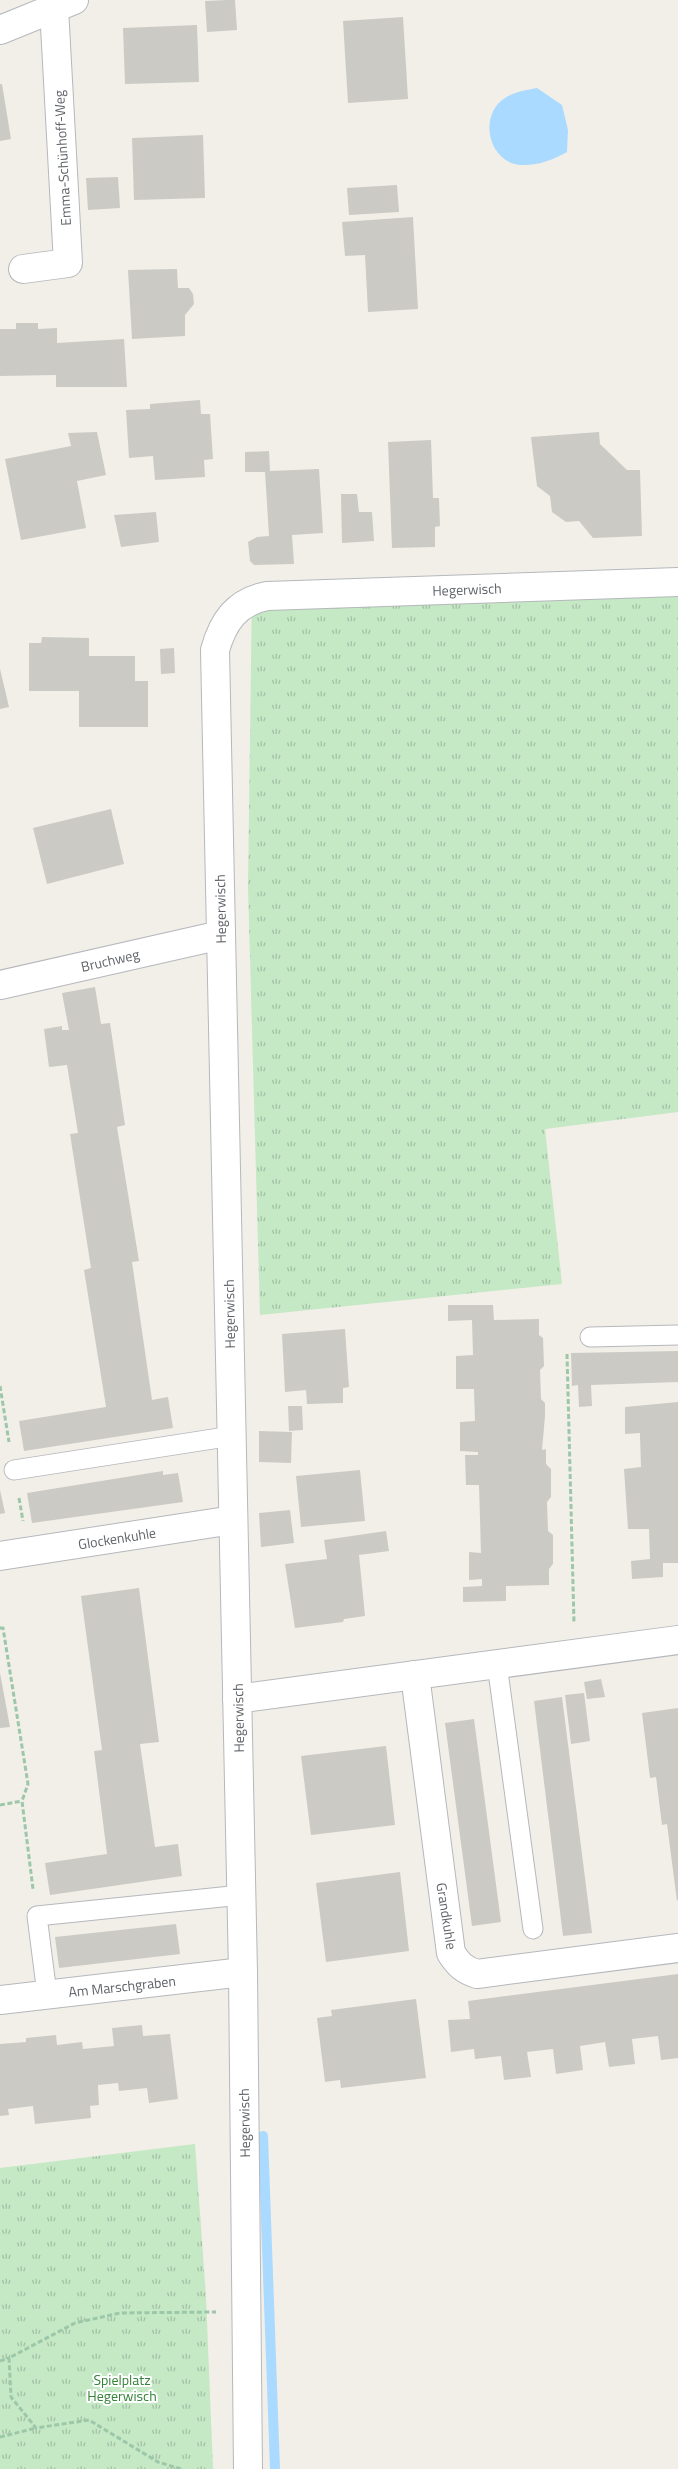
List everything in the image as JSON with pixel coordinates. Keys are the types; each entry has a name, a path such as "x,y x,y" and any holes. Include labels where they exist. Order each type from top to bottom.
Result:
{"street":[{"name":"Emma-Schünhoff-Weg","path":"0,30 64,4 68,263 23,269"},
{"name":"Hegerwisch","path":"248,2469 243,1972 215,650 224,626 231,614 242,605 254,599 267,596 678,582"},
{"name":"Bruchweg","path":"0,985 220,935"},
{"name":"Glockenkuhle","path":"0,1556 233,1520"},
{"path":"237,1699 678,1640"},
{"name":"Grandkuhle","path":"415,1675 451,1953 458,1964 468,1972 477,1974 678,1948"},
{"name":"Am Marschgraben","path":"0,2000 243,1972"}],"lane":[{"path":"590,1337 678,1335"},
{"path":"14,1470 232,1436"},
{"path":"497,1664 533,1929"},
{"path":"47,1994 37,1916 241,1895"}],"path":[{"path":"575,1653 567,1352 575,1340 590,1337"},
{"path":"0,1628 2,1628 28,1784 22,1802 37,1916"},
{"path":"0,1805 22,1802"},
{"path":"0,2361 75,2323 120,2313 246,2311"},
{"path":"9,2358 11,2397 36,2428"},
{"path":"0,2437 36,2428 89,2420 158,2462 181,2469"}],"green space":[{"path":"678,587 678,1112 545,1129 562,1284 260,1315 248,887 252,589"},
{"name":"Spielplatz Hegerwisch","path":"195,2144 206,2297 213,2469 0,2469 0,2168"}],"water":[{"path":"537,88 562,105 568,130 567,152 533,165 520,165 509,162 500,156 490,137 491,115 505,98 524,90"}],"building":[{"path":"235,0 237,30 207,32 205,1"},
{"path":"403,17 408,99 348,103 343,21"},
{"path":"197,25 199,82 125,84 123,28"},
{"path":"0,84 2,84 11,139 0,141"},
{"path":"203,135 205,198 134,200 132,138"},
{"path":"118,177 120,208 88,210 86,178"},
{"path":"397,185 399,212 349,215 347,188"},
{"path":"413,217 418,309 368,312 365,255 345,256 342,222"},
{"path":"177,269 178,288 189,288 193,294 194,304 185,315 185,336 132,339 128,270"},
{"path":"16,323 38,323 38,329 57,328 57,343 124,339 127,387 56,387 56,375 0,376 0,329 16,329"},
{"path":"200,400 201,414 210,414 213,459 204,460 205,477 155,480 153,456 129,458 126,410 150,409 150,404"},
{"path":"97,432 106,475 77,481 86,528 21,540 5,459 71,446 68,433"},
{"path":"599,432 600,444 627,470 640,470 642,536 593,538 579,521 566,522 552,512 550,496 537,486 531,437"},
{"path":"431,440 433,498 439,498 440,526 435,527 435,547 392,548 388,442"},
{"path":"269,451 270,471 319,469 323,533 292,535 294,564 254,565 250,561 248,542 257,537 269,536 265,472 245,472 245,452"},
{"path":"341,494 357,494 359,512 372,512 374,541 342,543"},
{"path":"156,512 159,542 121,547 114,515"},
{"path":"42,637 89,638 89,656 135,656 135,681 148,681 148,727 79,727 79,691 29,691 29,643 41,643"},
{"path":"174,648 175,673 161,674 160,649"},
{"path":"0,669 9,707 0,709"},
{"path":"111,809 124,864 47,884 33,828"},
{"path":"95,987 101,1024 110,1023 125,1125 117,1127 139,1261 132,1262 152,1400 168,1397 173,1428 24,1451 19,1421 106,1407 84,1270 91,1268 70,1134 78,1133 67,1065 49,1067 44,1029 62,1026 62,1030 69,1030 62,993"},
{"path":"448,1305 493,1305 494,1320 539,1319 539,1335 543,1338 544,1366 540,1370 541,1399 545,1403 542,1450 546,1449 546,1464 551,1469 551,1497 547,1502 548,1531 553,1535 553,1564 549,1569 549,1585 506,1586 506,1601 463,1602 463,1587 482,1586 482,1579 469,1580 469,1552 481,1553 479,1485 466,1485 465,1455 478,1455 478,1452 460,1451 460,1422 475,1421 474,1389 456,1389 456,1356 473,1355 472,1320 448,1321"},
{"path":"345,1329 349,1387 343,1388 343,1403 307,1404 306,1390 285,1392 282,1334"},
{"path":"678,1351 678,1382 591,1385 592,1406 579,1407 578,1385 572,1386 571,1353"},
{"path":"678,1402 678,1563 663,1563 663,1577 632,1579 631,1561 650,1559 649,1529 628,1529 624,1469 641,1467 640,1433 625,1434 625,1407"},
{"path":"288,1406 302,1406 303,1430 289,1431"},
{"path":"259,1431 292,1432 291,1463 259,1462"},
{"path":"360,1470 365,1521 301,1527 296,1476"},
{"path":"163,1471 163,1475 178,1473 183,1502 32,1523 27,1493"},
{"path":"0,1490 5,1513 0,1514"},
{"path":"290,1510 294,1543 261,1547 259,1513"},
{"path":"386,1531 389,1551 359,1555 365,1616 344,1619 343,1622 295,1628 285,1564 327,1559 324,1540"},
{"path":"139,1588 159,1742 140,1744 155,1847 178,1844 182,1876 50,1895 45,1863 107,1854 94,1751 102,1750 81,1596"},
{"path":"0,1673 10,1727 0,1728"},
{"path":"601,1679 605,1697 587,1699 584,1682"},
{"path":"584,1693 590,1741 571,1744 565,1695"},
{"path":"562,1697 592,1933 563,1936 534,1701"},
{"path":"678,1708 677,1901 667,1824 662,1825 656,1777 650,1778 642,1713"},
{"path":"474,1719 501,1922 472,1926 445,1723"},
{"path":"386,1746 395,1825 311,1835 301,1756"},
{"path":"400,1872 409,1951 326,1962 316,1883"},
{"path":"176,1924 180,1954 59,1968 55,1937"},
{"path":"678,1974 678,2058 661,2060 658,2036 632,2039 635,2064 609,2067 605,2042 580,2046 583,2070 556,2074 553,2049 527,2052 531,2077 504,2080 501,2056 475,2059 474,2049 451,2052 448,2020 470,2019 468,2001"},
{"path":"416,1999 426,2078 341,2088 340,2080 325,2082 317,2018 332,2016 331,2010"},
{"path":"142,2025 143,2036 170,2034 178,2099 149,2103 147,2088 119,2091 118,2083 98,2085 99,2105 90,2106 91,2118 35,2124 33,2106 8,2109 9,2115 0,2116 0,2044 26,2042 26,2038 56,2035 57,2045 82,2042 83,2049 114,2046 112,2028"}],"waterway":[{"path":"263,2136 275,2469"}]}
